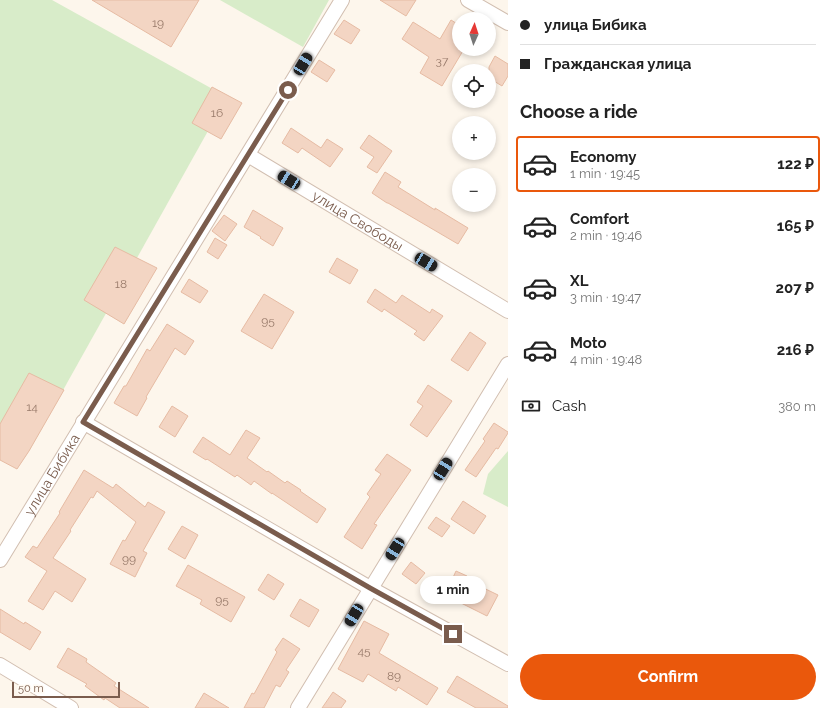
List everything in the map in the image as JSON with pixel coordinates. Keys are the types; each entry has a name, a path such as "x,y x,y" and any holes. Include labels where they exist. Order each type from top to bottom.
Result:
{"street":[{"name":"улица Бибика","path":"0,560 342,0"},
{"path":"468,0 508,23"},
{"name":"улица Свободы","path":"248,155 508,311"},
{"path":"298,708 508,364"},
{"path":"83,422 370,588 508,664"},
{"path":"0,665 71,708"}],"green space":[{"path":"0,0 52,0 227,97 29,451 0,435"},
{"path":"220,0 329,0 303,47"},
{"path":"508,451 508,507 483,494 488,474"}],"building":[{"path":"92,0 199,0 171,47"},
{"path":"380,0 416,0 406,16"},
{"path":"344,20 360,30 351,44 334,34"},
{"path":"451,20 452,56 460,56 455,64 452,64 452,69 442,86 420,73 429,57 402,39 413,22 440,39"},
{"path":"495,56 508,64 508,76 502,86 496,82 496,64 491,64"},
{"path":"319,60 335,70 327,82 311,72"},
{"path":"212,87 242,103 221,139 192,123"},
{"path":"291,128 321,148 327,139 343,149 330,167 302,148 298,153 282,143"},
{"path":"369,135 392,151 377,173 367,167 374,157 360,148"},
{"path":"385,172 401,182 398,187 468,228 458,244 372,193"},
{"path":"253,210 283,228 273,246 244,227"},
{"path":"224,215 237,224 225,241 212,231"},
{"path":"215,238 227,245 218,259 207,252"},
{"path":"115,247 157,268 124,324 84,300"},
{"path":"337,258 358,270 350,284 329,272"},
{"path":"189,279 208,291 200,303 181,292"},
{"path":"375,289 396,303 402,295 430,313 432,309 443,316 424,341 414,334 417,331 384,309 382,312 367,302"},
{"path":"264,294 294,312 272,349 241,331"},
{"path":"167,324 194,341 185,355 175,348 146,397 147,398 137,416 114,403 124,386 126,386 147,349 150,351"},
{"path":"470,332 486,343 468,371 451,360"},
{"path":"29,373 64,390 17,469 0,460 0,424"},
{"path":"428,385 452,401 427,437 410,425 423,406 417,402"},
{"path":"172,406 188,416 175,437 159,427"},
{"path":"494,423 508,433 498,449 496,448 476,477 465,470 485,441 483,439"},
{"path":"246,430 260,438 247,458 285,483 287,481 301,490 300,491 326,509 317,523 254,481 251,485 237,475 235,477 193,452 203,437 230,455"},
{"path":"387,454 411,470 374,524 377,525 362,549 344,537 370,497 367,494 381,474 375,470"},
{"path":"84,470 113,488 116,484 145,507 148,502 165,512 143,551 147,553 135,577 110,564 123,540 125,541 136,522 97,491 93,498 91,497 53,558 86,579 72,602 55,591 43,610 28,601 47,571 25,557 33,546 37,548 60,513 59,512"},
{"path":"463,501 486,516 474,534 451,519"},
{"path":"436,517 450,526 442,537 428,528"},
{"path":"182,526 198,535 185,559 168,549"},
{"path":"411,562 425,573 416,584 402,574"},
{"path":"188,565 245,597 231,622 200,604 202,600 176,586"},
{"path":"456,571 467,576 465,579 498,595 487,616 445,595"},
{"path":"268,574 284,584 274,600 258,590"},
{"path":"300,599 319,610 309,627 290,616"},
{"path":"0,609 24,624 25,622 41,632 30,650 0,632"},
{"path":"364,621 389,634 379,653 438,688 427,705 398,687 396,691 368,674 363,682 338,669"},
{"path":"283,638 300,649 286,670 289,672 280,687 276,685 264,708 244,708 252,693 254,694 277,652 275,650"},
{"path":"68,648 87,659 86,662 116,683 114,686 149,708 120,708 105,698 104,700 85,686 87,684 57,667"},
{"path":"457,676 508,706 508,708 476,708 447,692"},
{"path":"333,692 346,701 341,708 322,708"},
{"path":"204,693 229,708 195,708"}],"route":[{"path":"288,90 83,422 370,588 453,634"}]}
